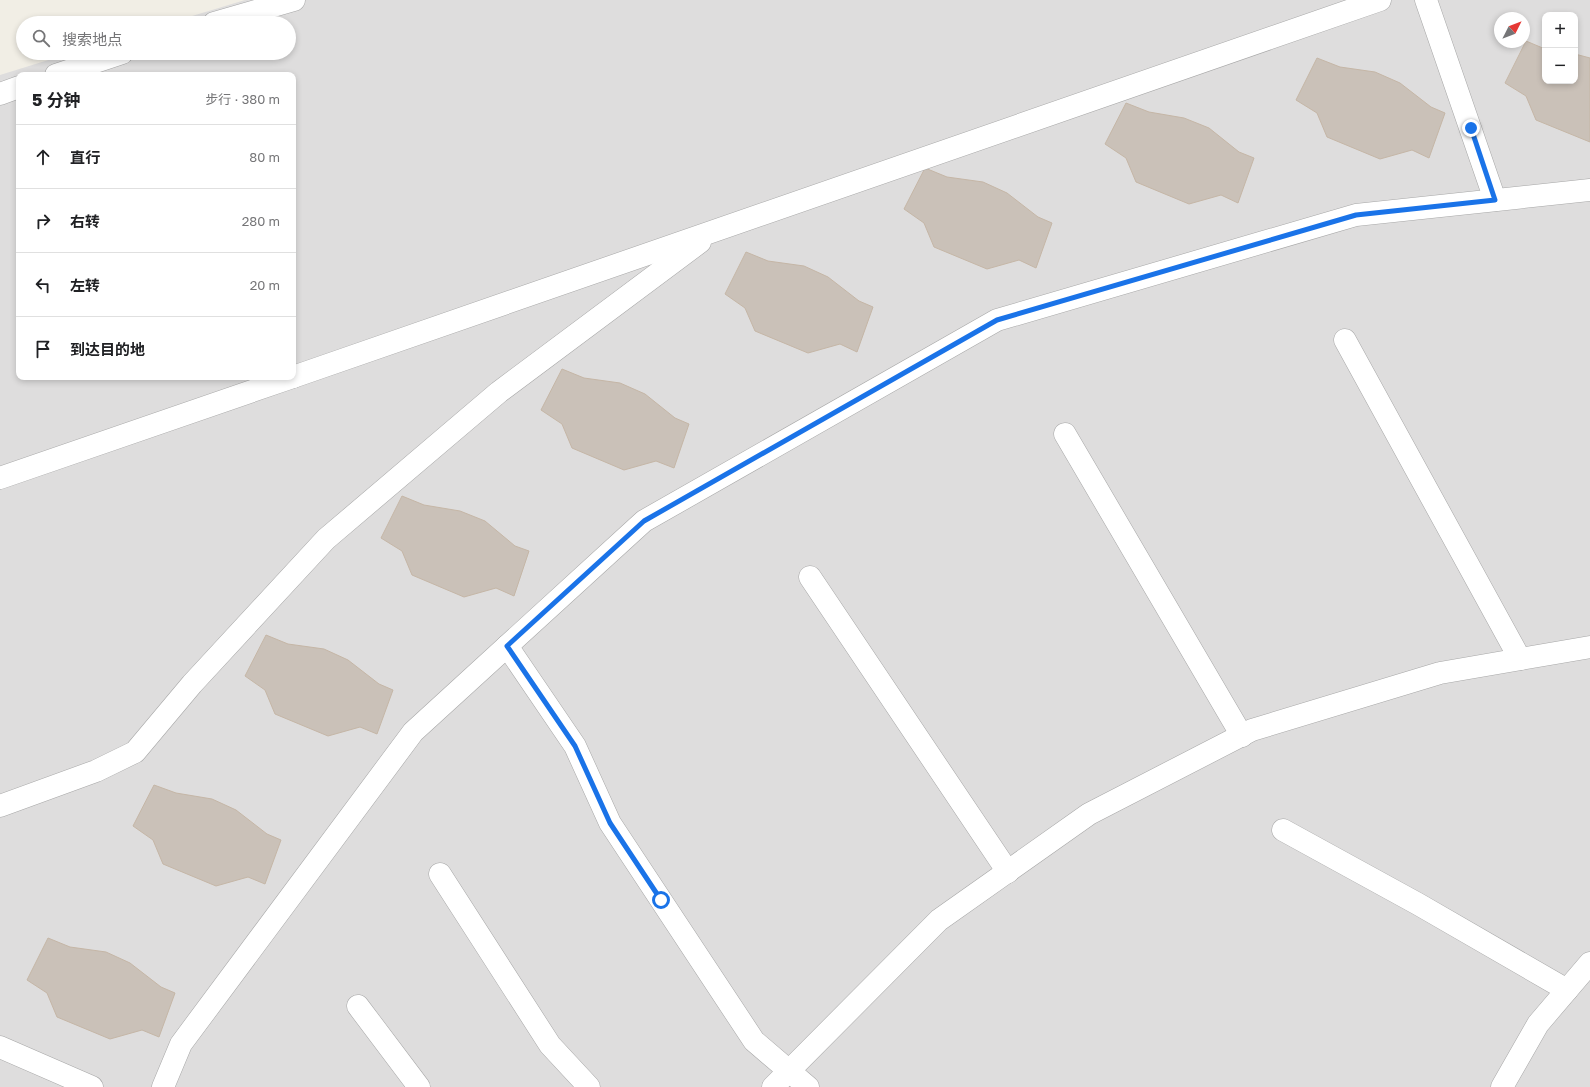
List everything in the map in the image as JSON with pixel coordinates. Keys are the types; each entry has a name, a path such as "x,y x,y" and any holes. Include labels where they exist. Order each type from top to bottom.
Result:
{"street":[{"path":"238,16 294,0"},
{"path":"296,376 1380,0"},
{"path":"1426,0 1495,200"},
{"path":"65,72 101,60"},
{"path":"0,94 16,88"},
{"path":"163,1087 181,1044 413,732 644,521 997,320 1356,215 1590,190"},
{"path":"0,806 96,771 135,752 192,684 326,539 499,392 716,230"},
{"path":"1345,340 1520,659"},
{"path":"0,478 284,380"},
{"path":"1065,434 1242,736"},
{"path":"810,577 1008,872"},
{"path":"507,646 575,746 610,823 754,1041 808,1087"},
{"path":"773,1087 788,1070 940,920 1089,814 1252,730 1440,673 1590,647"},
{"path":"1283,830 1418,904 1567,990"},
{"path":"440,874 550,1045 589,1087"},
{"path":"1502,1087 1538,1024 1590,963"},
{"path":"358,1006 419,1087"},
{"path":"0,1047 92,1087"}],"shaded area":[{"path":"245,0 1590,0 1590,1087 0,1087 0,75 48,60 296,60 296,16 192,16"}],"building":[{"path":"1530,43 1542,48 1542,84 1578,84 1578,55 1590,58 1590,142 1536,120 1526,96 1505,83 1522,48 1530,48"},
{"path":"1317,58 1340,67 1375,72 1400,83 1431,107 1445,113 1429,158 1412,150 1380,159 1327,137 1317,113 1296,100"},
{"path":"1126,103 1149,112 1184,118 1209,128 1239,152 1254,158 1238,203 1221,195 1189,204 1136,182 1126,158 1105,144"},
{"path":"925,168 947,177 983,182 1007,193 1038,217 1052,223 1036,268 1019,260 987,269 934,247 924,223 904,209"},
{"path":"746,252 768,261 804,266 828,277 859,301 873,307 857,352 840,344 808,353 755,331 745,308 725,294"},
{"path":"562,369 584,378 620,383 645,394 675,418 689,424 674,468 656,461 624,470 572,448 562,424 541,410"},
{"path":"402,496 424,505 460,511 485,521 515,546 529,551 514,596 496,588 464,597 412,575 402,551 381,538"},
{"path":"266,635 288,644 324,649 348,660 379,684 393,690 377,734 360,727 328,736 275,714 265,690 245,676"},
{"path":"154,785 176,793 212,799 236,810 267,834 281,840 265,884 248,877 216,886 163,864 153,840 133,826"},
{"path":"48,938 70,947 106,952 130,963 161,987 175,993 159,1037 142,1030 110,1039 57,1017 47,993 27,980"}],"route":[{"path":"661,900 610,823 575,746 507,646 644,521 997,320 1356,215 1495,200 1471,128"}]}
